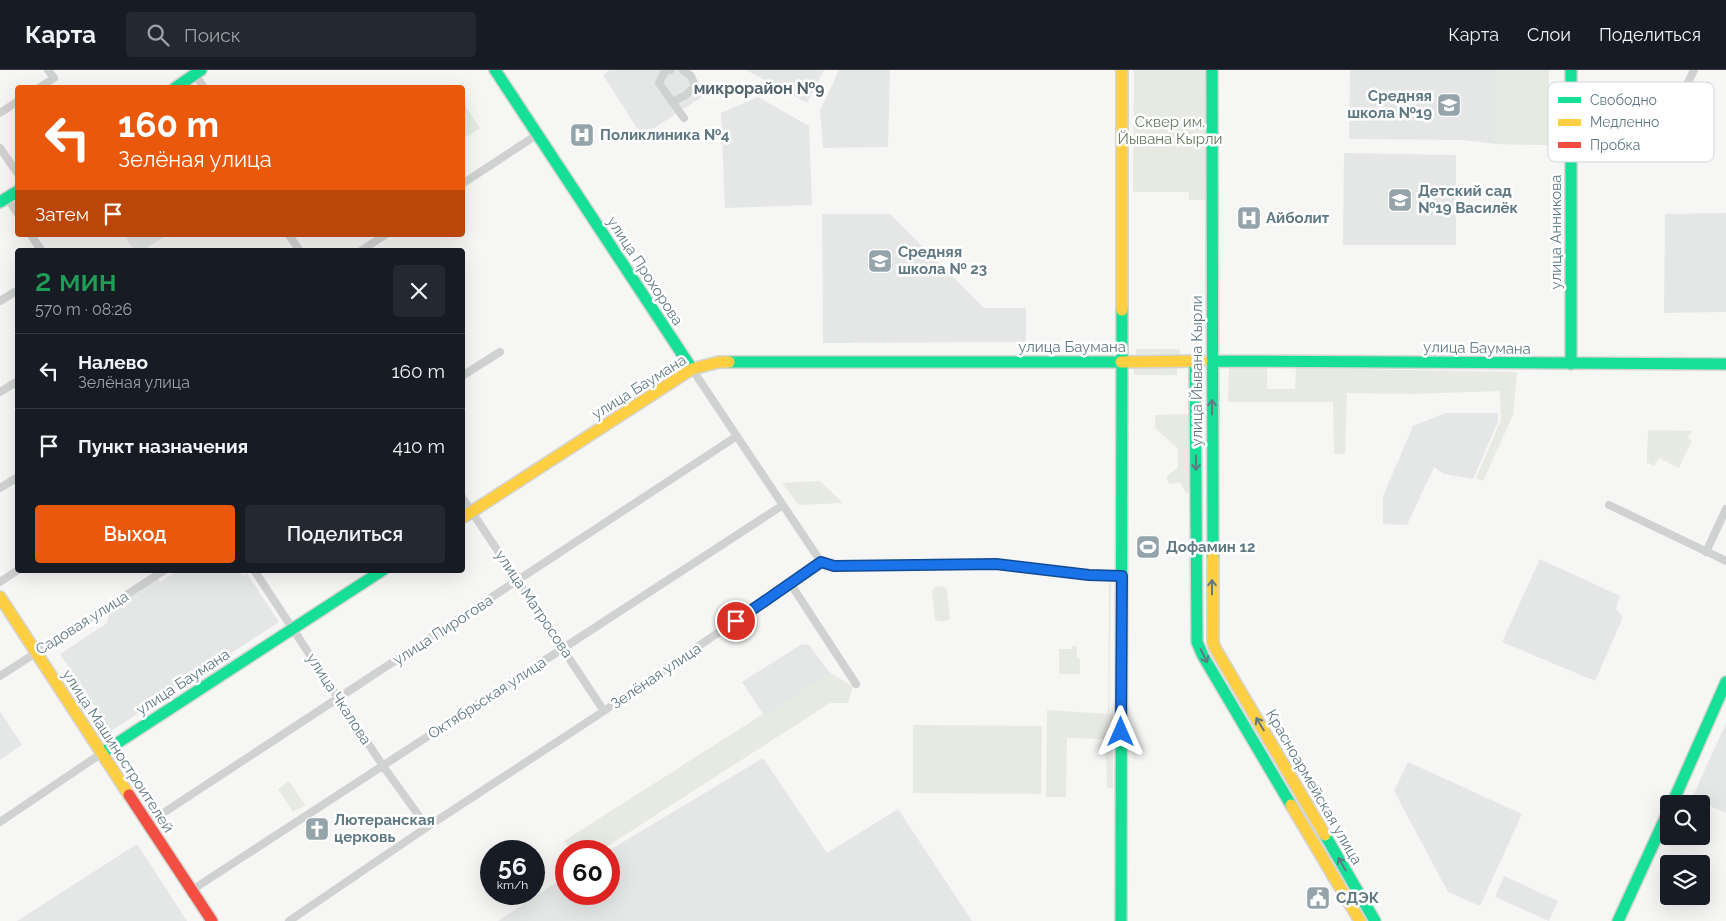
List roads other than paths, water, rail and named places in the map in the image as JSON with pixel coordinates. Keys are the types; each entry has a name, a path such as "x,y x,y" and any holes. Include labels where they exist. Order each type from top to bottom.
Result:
{"main road":[{"name":"улица Прохорова","path":"495,70 692,369"},
{"path":"1121,921 1122,70"},
{"name":"улица Йывана Кырли","path":"1212,70 1213,636 1215,648 1227,668"},
{"path":"179,85 198,72"},
{"name":"улица Анникова","path":"1571,162 1571,364"},
{"path":"3,200 15,193"},
{"name":"улица Йывана Кырли","path":"1195,361 1197,636 1203,656 1214,675"},
{"name":"улица Баумана","path":"467,515 692,369 719,362 1212,361 1726,364"},
{"path":"1196,490 1212,489"},
{"name":"улица Баумана","path":"102,753 378,573"},
{"name":"улица Машиностроителей","path":"0,597 212,921"},
{"path":"1214,675 1227,668"},
{"name":"Красноармейская улица","path":"1227,668 1375,921"},
{"name":"Красноармейская улица","path":"1214,675 1360,921"},
{"path":"1676,795 1726,682"},
{"path":"1287,799 1300,792"},
{"path":"1308,833 1320,826"},
{"path":"1618,921 1660,830"}],"street":[{"path":"44,85 54,78 48,70"},
{"path":"670,70 665,71 659,83 684,118"},
{"path":"672,102 686,95 695,86 691,76 683,70"},
{"path":"1688,82 1694,70"},
{"path":"198,72 203,85"},
{"path":"0,113 15,104"},
{"path":"465,182 538,134"},
{"path":"0,148 15,170"},
{"path":"3,200 15,211"},
{"path":"32,237 40,248"},
{"path":"290,237 298,248"},
{"path":"365,248 382,237"},
{"path":"0,301 15,292"},
{"path":"465,374 500,352"},
{"name":"улица Прохорова","path":"692,369 821,562"},
{"path":"0,392 15,383"},
{"name":"улица Пирогова","path":"148,823 737,436"},
{"path":"0,488 15,479"},
{"name":"Октябрьская улица","path":"192,890 783,504"},
{"path":"1609,505 1726,562"},
{"path":"1706,552 1726,509"},
{"name":"улица Матросова","path":"467,515 518,580 604,711"},
{"path":"821,562 834,566 996,564 1089,575 1122,576"},
{"name":"Зелёная улица","path":"289,921 427,827 604,711 821,562"},
{"path":"0,582 15,572"},
{"name":"Садовая улица","path":"0,676 160,573"},
{"name":"улица Чкалова","path":"256,573 383,766 427,827"},
{"path":"790,584 856,684"},
{"name":"улица Баумана","path":"0,822 102,753"}],"place":[{"name":"Средняя школа №19","path":"1449,105"},
{"name":"Поликлиника №4","path":"582,135"},
{"name":"Детский сад №19 Василёк","path":"1400,200"},
{"name":"Айболит","path":"1249,218"},
{"name":"Средняя школа № 23","path":"880,261"},
{"name":"Дофамин 12","path":"1148,547"},
{"name":"Лютеранская церковь","path":"317,829"},
{"name":"СДЭК","path":"1318,898"}],"district":[{"name":"микрорайон №9","path":"759,88"}],"park label":[{"name":"Сквер им. Йывана Кырли","path":"1170,130"}]}
